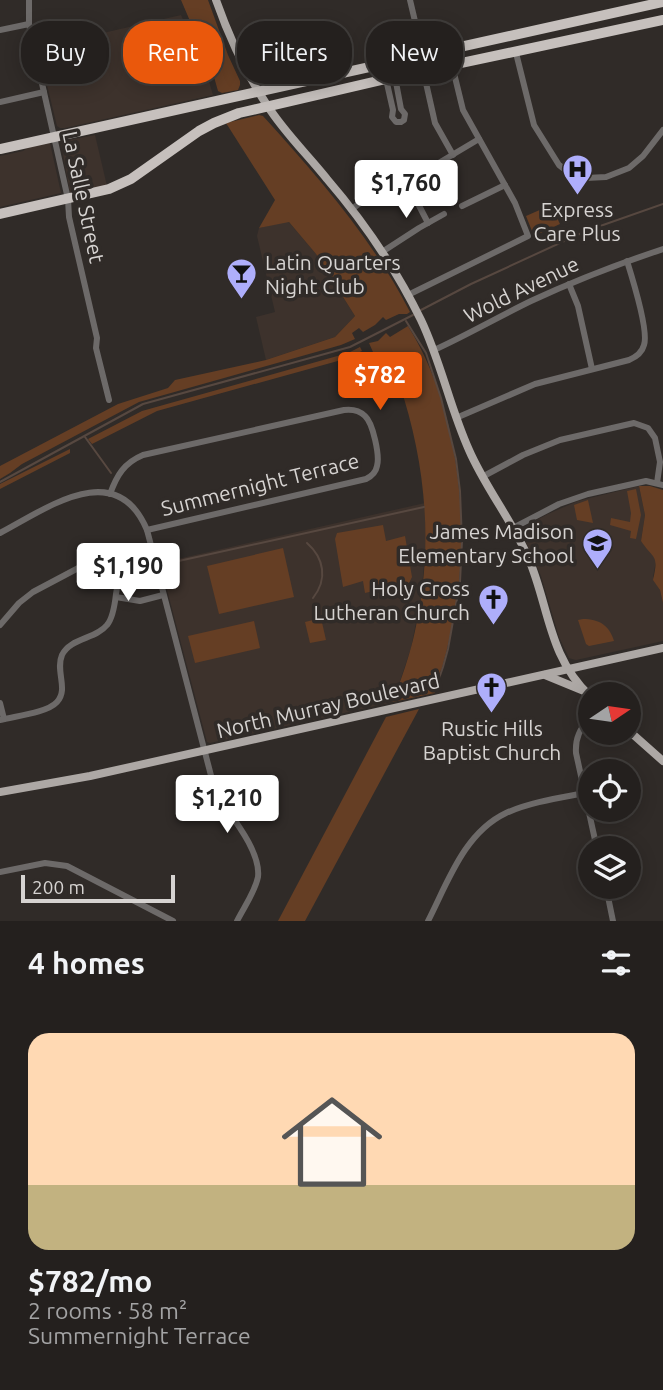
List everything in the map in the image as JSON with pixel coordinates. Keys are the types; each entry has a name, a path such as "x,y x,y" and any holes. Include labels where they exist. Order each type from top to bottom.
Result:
{"highway":[{"path":"463,46 663,2"},
{"path":"463,63 663,20"},
{"path":"0,149 366,68"},
{"path":"0,214 109,189 123,183 199,131 239,113 366,83"}],"main road":[{"path":"216,0 237,52 267,106 352,209 410,298 434,350 468,449 528,557 554,641 568,669 579,682"},
{"name":"North Murray Boulevard","path":"0,792 81,778 663,648"},
{"path":"545,675 578,689"},
{"path":"641,742 663,761"}],"street":[{"name":"La Salle Street","path":"29,0 29,21"},
{"path":"410,0 415,21"},
{"path":"0,30 21,26"},
{"path":"516,52 534,125 559,165 572,175 586,178 606,177 629,168 643,156 663,130"},
{"path":"390,78 405,114 401,122 396,122 392,117 390,78"},
{"name":"La Salle Street","path":"42,84 109,400"},
{"path":"426,84 435,123 453,155"},
{"path":"410,298 528,236 515,203 463,110 457,84"},
{"path":"0,102 44,92"},
{"path":"437,164 479,139"},
{"path":"352,209 384,185 413,194 428,223"},
{"path":"462,206 505,185"},
{"path":"382,252 421,231 428,223 444,214"},
{"name":"Wold Avenue","path":"434,350 569,284 663,248"},
{"path":"456,418 535,384 629,360 639,355 645,335 633,279 626,261"},
{"path":"569,284 578,306 592,369"},
{"name":"Summernight Terrace","path":"110,494 121,470 144,455 344,410 357,410 366,416 371,424 378,463 375,471 366,479 146,530"},
{"path":"482,477 523,455 560,440 634,423 648,428 655,438 660,462 660,484 646,481 580,496 513,528"},
{"path":"0,533 80,494 110,494 121,498 136,510 146,530 218,795 253,850 257,864 254,887 237,921"},
{"path":"0,625 19,603 33,592 89,564 103,565 114,573 117,582 111,618 107,625 71,646 62,656 62,693 55,705 2,720 0,703"},
{"path":"116,597 140,601 163,595"},
{"path":"578,737 576,746 578,759"},
{"path":"428,921 468,846 484,827 506,813 520,808 578,795"},
{"path":"0,872 39,863 59,864 164,919 173,921"},
{"path":"608,899 613,921"}],"shaded area":[{"path":"181,0 208,0 216,21 190,21"},
{"path":"181,15 184,21 155,21"},
{"path":"123,28 123,84 210,84 213,95 60,128 57,126 47,84 109,84 109,32"},
{"path":"223,41 237,74 237,84 240,85 238,90 222,93 218,91 216,84 223,84"},
{"path":"259,115 284,139 343,209 379,259 410,312 386,320 383,317 363,332 359,328 352,333 355,339 341,345 139,402 22,464 0,479 0,466 118,404 168,388 175,380 266,360 335,337 355,316 316,254 289,222 259,228 275,200 226,123"},
{"path":"95,135 107,186 74,194 70,192 61,144 64,141"},
{"path":"50,143 61,193 0,207 0,156"},
{"path":"551,205 560,224 534,236 526,216"},
{"path":"288,221 316,254 355,316 335,337 266,360 256,317 275,312 257,236 259,228"},
{"path":"408,326 425,357 438,390 456,461 460,498 460,571 456,605 442,668 435,683 435,693 393,702 411,649 421,600 424,505 416,444 399,383 388,386 369,343 378,341 386,333 390,337"},
{"path":"360,347 362,351 345,359 157,411 92,444 88,439 142,411 348,353"},
{"path":"70,449 70,453 0,489 0,484"},
{"name":"James Madison Elementary School","path":"639,486 645,515 641,541 656,561 653,577 663,603 663,641 576,660 569,658 559,637 541,576 521,531 548,514 578,501"},
{"path":"639,486 663,490 663,603 660,590 653,580 654,558 641,541 645,515"},
{"path":"636,489 641,515 636,539 630,538 631,531 610,525 611,518 630,522 627,491"},
{"path":"588,500 593,523 577,520 574,505"},
{"path":"425,503 426,545 421,597 411,648 393,702 207,742 160,563"},
{"path":"383,525 386,541 405,536 412,577 409,583 365,593 363,581 343,587 335,539 337,533"},
{"path":"283,548 294,597 219,614 207,566"},
{"path":"321,618 326,640 310,643 305,622"},
{"path":"578,620 603,624 614,641 589,646 586,644"},
{"path":"254,621 260,648 195,663 188,636"},
{"path":"419,709 305,921 278,921 386,717"}],"waterway":[{"path":"421,310 586,231 663,204"},
{"path":"0,482 143,404 350,347 413,315"},
{"path":"406,321 426,353 441,398 456,459 460,491 460,582 448,649 436,687"},
{"path":"85,437 111,473"},
{"path":"165,564 424,507"},
{"path":"307,543 317,555 322,569 321,584 313,598"}],"place":[{"name":"Express Care Plus","path":"577,196"},
{"name":"Latin Quarters Night Club","path":"242,301"},
{"name":"James Madison Elementary School","path":"597,570"},
{"name":"Holy Cross Lutheran Church","path":"493,627"},
{"name":"Rustic Hills Baptist Church","path":"492,715"}]}
